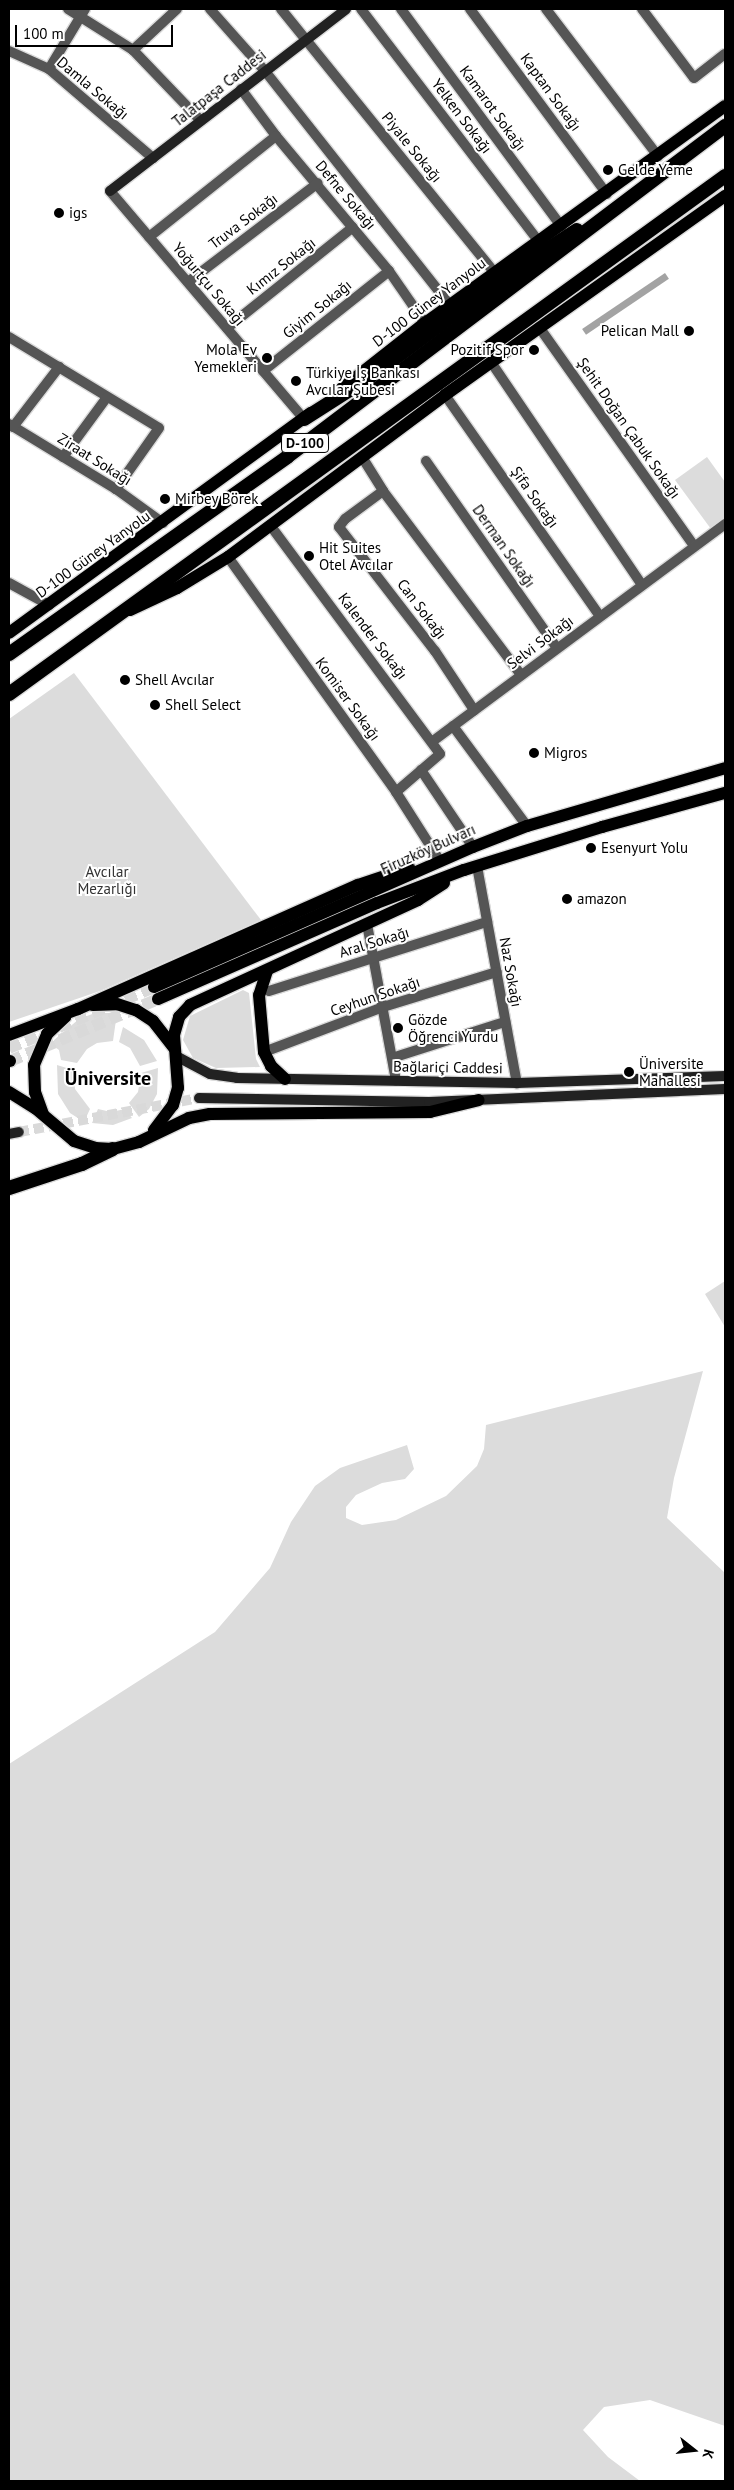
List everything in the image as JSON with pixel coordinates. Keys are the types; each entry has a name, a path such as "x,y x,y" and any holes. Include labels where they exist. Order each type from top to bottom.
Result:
{"highway":[{"name":"D-100","path":"9,654 287,457 725,126"},
{"name":"D-100","path":"9,694 725,176"},
{"path":"304,419 370,376 503,278 581,227 596,224"},
{"path":"9,1188 82,1164 114,1149"}],"main road":[{"name":"Talatpaşa Caddesi","path":"110,191 346,9"},
{"name":"D-100 Güney Yanyolu","path":"9,633 304,419 425,323 607,194 725,106"},
{"path":"118,615 177,588 228,557 445,395 725,196"},
{"name":"Firuzköy Bulvarı","path":"725,768 527,826 473,847 156,993 376,903 464,870 725,792"},
{"path":"9,1035 78,1009 358,885 440,861"},
{"path":"147,1137 164,1121 173,1105 178,1088 175,1052 179,1017 190,1005 418,900 464,870"},
{"path":"267,970 259,995 264,1052 271,1066 285,1079"},
{"path":"45,1116 34,1085 37,1053 47,1034 61,1019 78,1009 98,1004 117,1004 136,1010 153,1021 175,1052"},
{"name":"Bağlariçi Caddesi","path":"175,1052 210,1074 285,1079 516,1083 725,1076"},
{"name":"Bağlariçi Caddesi","path":"199,1098 429,1102 725,1089"},
{"path":"9,1092 45,1116 74,1141 94,1148 114,1149 147,1137 189,1118 210,1114 430,1112 479,1100"}],"street":[{"path":"68,9 83,13 133,50 201,120"},
{"path":"133,50 177,9"},
{"path":"210,9 264,71 450,305"},
{"name":"Piyale Sokağı","path":"281,9 495,273"},
{"name":"Yelken Sokağı","path":"360,9 539,242"},
{"name":"Kamarot Sokağı","path":"401,9 560,226"},
{"name":"Kaptan Sokağı","path":"470,9 607,194"},
{"path":"546,9 658,156"},
{"path":"642,9 694,78 725,54"},
{"path":"49,69 83,13"},
{"name":"Damla Sokağı","path":"9,50 49,69 153,158"},
{"name":"Defne Sokağı","path":"242,89 276,136 318,184 388,271 425,323"},
{"path":"149,237 276,136"},
{"name":"Truva Sokağı","path":"188,282 318,184"},
{"name":"Yoğurtçu Sokağı","path":"110,191 304,419"},
{"name":"Kımız Sokağı","path":"226,328 353,227"},
{"name":"Giyim Sokağı","path":"263,371 388,271"},
{"name":"Şehit Doğan Çabuk Sokağı","path":"539,327 694,546"},
{"path":"9,337 159,428 116,489"},
{"path":"491,362 642,585"},
{"path":"11,426 59,367"},
{"name":"Şifa Sokağı","path":"445,395 600,616"},
{"path":"63,457 107,397"},
{"name":"Ziraat Sokağı","path":"11,426 116,489 163,523"},
{"path":"362,456 383,491 521,675"},
{"name":"Derman Sokağı","path":"426,461 557,648"},
{"name":"Can Sokağı","path":"383,491 345,519 340,527 435,651 474,710"},
{"name":"Selvi Sokağı","path":"433,741 725,524"},
{"name":"Kalender Sokağı","path":"270,525 433,741"},
{"name":"Komiser Sokağı","path":"228,557 396,792 440,861"},
{"path":"9,583 49,605"},
{"path":"453,726 527,826"},
{"path":"396,792 440,754 433,741"},
{"path":"421,770 473,847"},
{"name":"Naz Sokağı","path":"477,866 516,1083"},
{"name":"Aral Sokağı","path":"269,990 487,922"},
{"path":"367,924 396,1080"},
{"name":"Ceyhun Sokağı","path":"264,1052 382,1007 496,972"},
{"path":"392,1058 505,1022"}],"green space":[{"path":"707,457 725,482 725,519 711,529 675,480"},
{"name":"Avcılar Mezarlığı","path":"74,673 261,920 100,991 9,1022 9,719"},
{"path":"243,990 249,993 256,1059 260,1067 216,1068 193,1058 183,1040 190,1016"},
{"path":"95,1013 117,1013 113,1041 97,1043 87,1049 77,1063 61,1060 59,1050 52,1045 54,1040 79,1019"},
{"path":"123,1027 144,1040 157,1061 140,1066 130,1048 119,1042"},
{"path":"57,1065 73,1070 75,1089 90,1109 84,1122 70,1113 58,1094"},
{"path":"158,1068 157,1094 149,1109 139,1117 129,1103 138,1092 141,1073"},
{"path":"98,1109 111,1112 125,1109 132,1118 113,1125 92,1123"},
{"path":"725,1281 725,1327 705,1294"},
{"path":"703,1371 674,1478 667,1518 725,1573 725,2426 650,2400 604,2407 583,2430 608,2457 640,2481 9,2481 9,1764 215,1632 270,1568 291,1522 315,1486 340,1468 407,1445 414,1469 405,1479 382,1483 356,1495 346,1507 346,1518 362,1525 396,1520 446,1496 477,1466 484,1449 486,1425"}],"shaded area":[{"path":"665,273 669,279 586,335 582,329"}],"tunnel":[{"path":"9,1048 154,987"},
{"path":"10,1061 158,999"},
{"path":"19,1132 199,1098"}],"place":[{"name":"Gelde Yeme","path":"608,170"},
{"name":"igs","path":"59,213"},
{"name":"Pelican Mall","path":"689,331"},
{"name":"Pozitif Spor","path":"534,350"},
{"name":"Mola Ev Yemekleri","path":"267,358"},
{"name":"Türkiye İş Bankası Avcılar Şubesi","path":"296,381"},
{"name":"Mirbey Börek","path":"165,499"},
{"name":"Hit Suites Otel Avcılar","path":"309,556"},
{"name":"Shell Avcılar","path":"125,680"},
{"name":"Shell Select","path":"155,705"},
{"name":"Migros","path":"534,753"},
{"name":"Esenyurt Yolu","path":"591,848"},
{"name":"amazon","path":"567,899"},
{"name":"Gözde Öğrenci Yurdu","path":"398,1028"},
{"name":"Üniversite Mahallesi","path":"629,1072"}],"district":[{"name":"Üniversite","path":"108,1078"}]}
